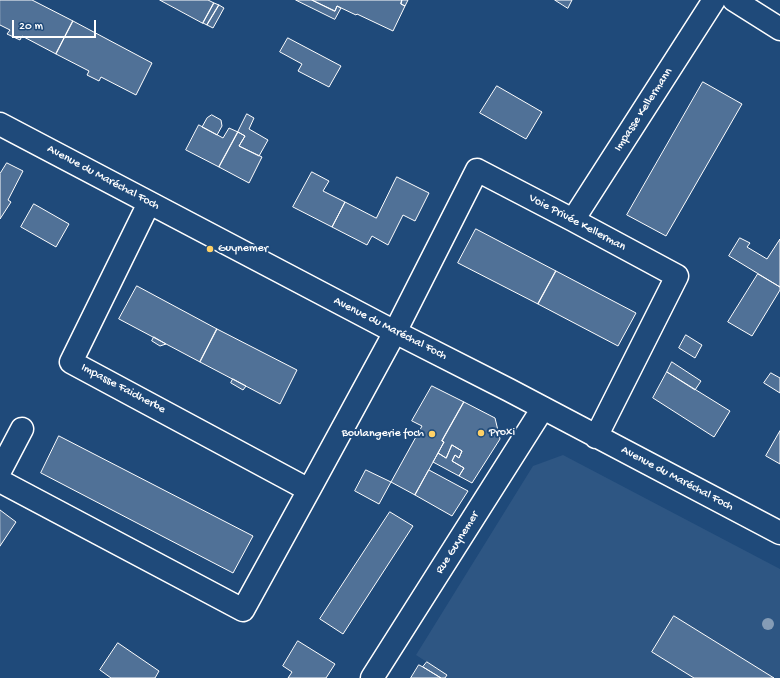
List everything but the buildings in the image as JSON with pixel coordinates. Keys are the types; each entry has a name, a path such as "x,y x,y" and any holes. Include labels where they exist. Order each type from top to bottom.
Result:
{"street":[{"name":"Impasse Kellermann","path":"573,220 714,0"},
{"path":"734,0 780,29"},
{"name":"Avenue du Maréchal Foch","path":"0,124 780,533"},
{"name":"Voie Privée Kellerman","path":"395,332 477,170 573,220 677,276 596,437"},
{"name":"Impasse Faidherbe","path":"149,203 71,362 309,490"},
{"path":"0,481 243,610 395,332"},
{"name":"Rue Guynemer","path":"372,678 543,408"},
{"path":"0,471 22,429"}],"shaded area":[{"path":"563,455 780,569 780,678 445,678 447,675 416,655 533,466"}],"place":[{"name":"Guynemer","path":"210,249"},
{"name":"Proxi","path":"481,433"},
{"name":"Boulangerie foch","path":"432,434"}]}
